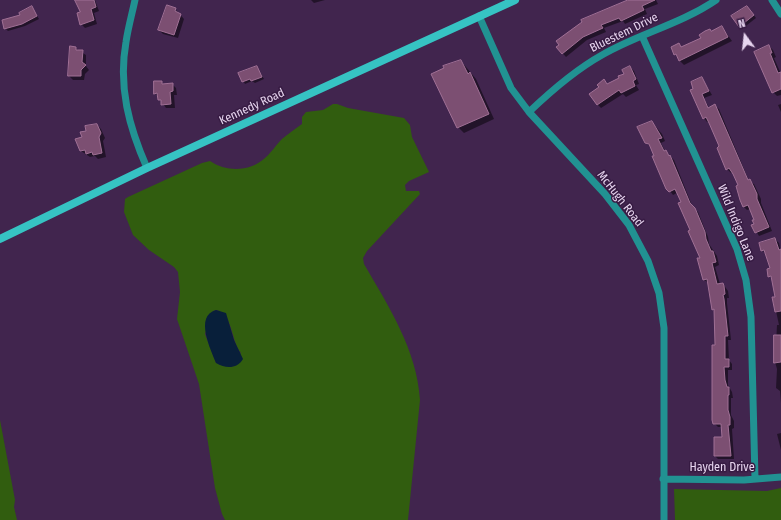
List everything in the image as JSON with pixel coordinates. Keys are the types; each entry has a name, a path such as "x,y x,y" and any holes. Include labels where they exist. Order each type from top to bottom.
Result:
{"main road":[{"name":"Kennedy Road","path":"0,239 147,168 514,0"}],"street":[{"path":"135,0 125,43 123,60 123,92 131,127 147,168"},
{"name":"Bluestem Drive","path":"529,112 584,66 603,54 716,0"},
{"path":"772,0 781,14"},
{"name":"McHugh Road","path":"479,16 511,88 529,112 605,194 629,224 648,261 659,292 664,328 664,520"},
{"name":"Wild Indigo Lane","path":"642,36 738,248 746,280 751,317 755,479"},
{"name":"Hayden Drive","path":"663,479 755,479 781,477"}],"green space":[{"path":"333,104 337,104 348,108 404,118 410,125 412,137 429,172 409,181 405,185 406,191 419,191 420,194 367,251 363,258 364,264 383,296 408,346 418,382 420,400 408,520 225,520 215,488 199,384 177,319 180,292 178,272 174,267 149,250 133,235 124,212 125,199 202,163 210,161 216,165 230,169 238,169 259,163 282,139 302,124 302,117 306,112 323,110","holes":["216,310 222,312 229,322 235,342 241,353 216,363 205,334 213,311"]},
{"path":"0,420 15,500 14,507 17,520 0,520"},
{"path":"781,488 781,520 675,520 674,489 767,491"}],"water":[{"path":"216,310 226,313 234,340 243,359 238,365 227,367 216,363 208,342 205,326 209,313"}],"building":[{"path":"75,0 94,0 96,7 91,9 94,20 80,25 77,13 80,12"},
{"path":"628,0 655,0 642,6 644,10 621,21 619,18 601,25 603,28 583,37 562,54 556,47 559,45 556,41 582,22 581,20"},
{"path":"167,5 176,8 175,11 181,14 174,35 158,30"},
{"path":"32,6 37,16 22,24 4,29 2,20 20,15 19,13"},
{"path":"747,6 754,15 739,27 731,16"},
{"path":"722,26 728,37 679,61 676,54 674,55 671,47 679,43 681,47 701,38 699,35 705,31 710,29 711,31"},
{"path":"769,45 772,53 770,53 778,73 781,72 781,89 772,93 754,52"},
{"path":"70,46 76,47 76,50 83,50 82,62 86,65 81,70 81,76 68,76"},
{"path":"461,60 468,74 470,72 489,114 457,128 431,74 444,68 443,66"},
{"path":"257,66 262,77 251,81 250,79 242,82 238,73"},
{"path":"630,66 636,79 633,81 635,86 621,93 619,90 597,105 589,94 599,87 597,85 604,79 607,84 619,78 618,76 624,74 622,70"},
{"path":"702,77 709,91 702,94 708,108 715,104 748,180 750,179 757,194 757,199 769,227 755,233 751,225 754,224 752,220 754,220 748,205 743,207 736,186 738,185 729,168 726,170 717,148 719,146 709,123 706,117 703,119 690,90 693,89 691,82"},
{"path":"154,81 162,81 162,84 173,83 173,91 170,92 171,104 161,105 161,100 158,100 157,93 154,94"},
{"path":"652,121 662,138 658,139 664,151 666,150 669,156 670,155 690,203 695,208 711,251 713,251 716,262 712,263 717,284 723,283 724,286 725,294 723,295 728,336 725,336 725,359 729,359 729,367 724,367 725,380 727,387 729,387 728,410 730,425 728,425 731,456 714,456 714,437 722,437 721,424 713,424 712,420 712,345 715,345 714,309 712,310 707,279 703,280 697,258 700,258 678,203 681,202 675,189 669,192 666,189 652,156 654,156 649,144 645,143 637,127"},
{"path":"97,124 101,133 99,137 102,153 93,155 92,152 86,154 85,150 80,151 75,139 82,137 80,132 86,131 85,126"},
{"path":"775,238 779,250 781,249 781,311 775,312 772,297 775,297 771,276 768,277 767,269 770,268 764,250 761,251 759,243"},
{"path":"774,335 781,335 781,362 774,363"}]}
